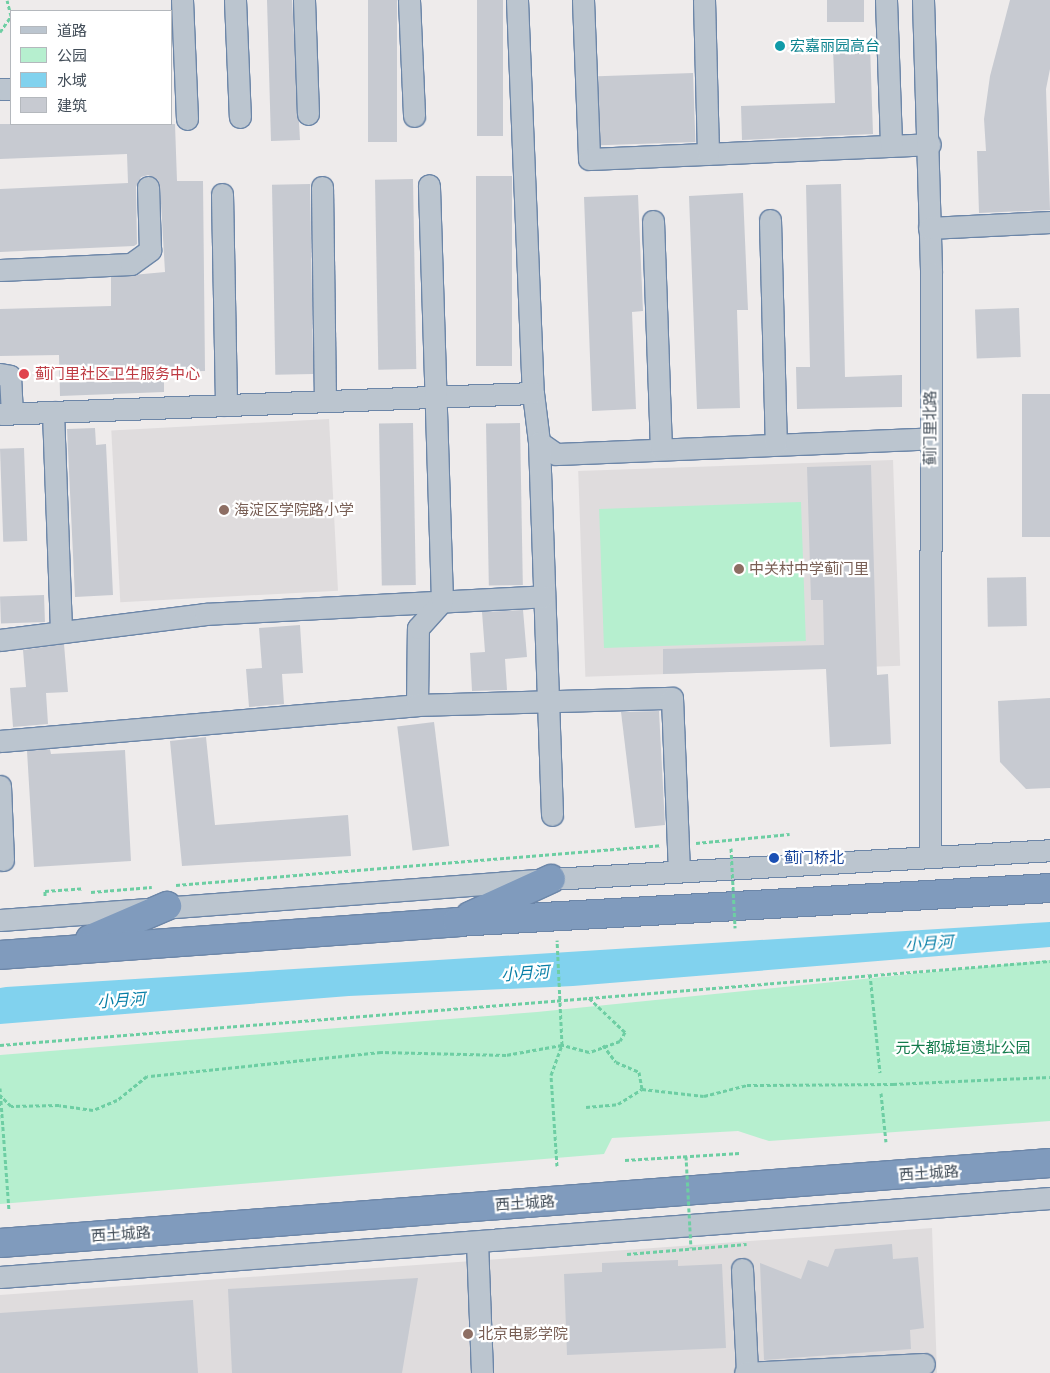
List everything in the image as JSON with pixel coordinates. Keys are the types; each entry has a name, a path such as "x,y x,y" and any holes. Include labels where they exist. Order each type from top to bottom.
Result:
{"highway":[{"path":"897,898 1050,868"},
{"path":"457,922 551,879"},
{"path":"4,952 457,922 1050,888"},
{"path":"73,947 168,892"},
{"name":"西土城路","path":"0,1243 1050,1163"}],"street":[{"path":"182,0 187,119"},
{"path":"235,0 240,117"},
{"path":"304,0 308,114"},
{"path":"409,0 414,116"},
{"path":"517,0 532,393 539,442 546,702 552,815"},
{"path":"583,0 589,159 930,144"},
{"path":"704,0 708,154"},
{"path":"886,0 890,146"},
{"name":"蓟门里北路","path":"923,0 930,438 930,856"},
{"path":"417,705 418,628 442,602 433,397 429,185"},
{"path":"0,270 131,264 150,250 148,187"},
{"path":"322,187 325,401"},
{"path":"222,194 226,405"},
{"path":"653,220 661,450"},
{"path":"770,220 776,444"},
{"path":"928,228 1050,222"},
{"path":"0,374 10,376 6,413 532,393"},
{"path":"53,412 61,632"},
{"path":"539,442 556,454 930,438"},
{"path":"0,640 205,614 544,596"},
{"path":"0,741 417,705 672,698 679,871"},
{"path":"0,786 4,860"},
{"path":"0,920 168,892 551,879 1050,850"},
{"path":"0,1277 1050,1198"},
{"path":"477,1242 482,1373"},
{"path":"742,1269 746,1373 820,1371 924,1364"}],"path":[{"path":"0,32 10,17"},
{"path":"38,897 168,892 790,834"},
{"path":"731,848 735,928"},
{"path":"45,896 44,891 84,888"},
{"path":"557,940 561,991 559,1000 562,1045 551,1075 557,1166"},
{"path":"0,1045 1050,960"},
{"path":"870,974 880,1072"},
{"path":"0,1095 11,1106 59,1105 93,1110 117,1100 147,1076 381,1052 506,1055 562,1045 589,1052 620,1040 625,1032 589,998"},
{"path":"603,1045 616,1062 639,1072 642,1089"},
{"path":"586,1107 618,1104 642,1089 704,1096 748,1085 893,1084 1050,1076"},
{"path":"0,1088 9,1210"},
{"path":"881,1093 886,1142"},
{"path":"625,1160 740,1153"},
{"path":"686,1156 691,1248"},
{"path":"627,1254 747,1244"}],"shaded area":[{"name":"海淀区学院路小学","path":"329,419 338,591 120,602 111,430"},
{"name":"中关村中学蓟门里","path":"893,460 900,666 585,677 578,471"},
{"name":"北京电影学院","path":"932,1228 937,1373 0,1373 0,1295"}],"green space":[{"path":"801,502 806,641 604,648 599,509"},
{"name":"元大都城垣遗址公园","path":"1050,960 1050,1121 769,1141 738,1131 612,1138 604,1154 0,1204 0,1055 537,1012"}],"water":[{"name":"小月河","path":"1050,922 1050,947 573,986 349,996 0,1024 0,988 6,987"}],"building":[{"path":"267,0 292,0 300,140 271,141"},
{"path":"368,0 397,0 397,142 368,142"},
{"path":"477,0 503,0 503,136 477,136"},
{"path":"827,0 864,0 864,22 827,22"},
{"path":"1010,0 1050,0 1050,69 1046,89 1050,210 979,213 977,151 986,151 984,119 990,76"},
{"path":"870,46 873,134 742,140 741,106 835,103 833,48"},
{"path":"693,73 695,142 600,145 598,76"},
{"path":"0,124 175,124 177,181 203,181 205,371 164,372 164,392 60,396 59,355 0,356 0,309 111,306 111,277 165,272 160,186 158,180 148,175 141,177 136,187 137,244 134,246 0,252 0,189 128,183 127,154 0,159"},
{"path":"476,176 512,176 512,366 476,366"},
{"path":"413,179 416,369 378,370 375,180"},
{"path":"310,184 313,374 275,375 272,185"},
{"path":"841,184 845,377 902,375 902,407 797,409 796,367 810,367 806,185"},
{"path":"743,193 748,310 737,310 740,408 697,409 689,196"},
{"path":"638,195 643,311 632,312 636,409 592,411 584,197"},
{"path":"1019,308 1021,357 977,359 975,310"},
{"path":"1022,394 1050,394 1050,537 1022,537"},
{"path":"413,423 416,585 382,586 379,424"},
{"path":"520,423 523,585 489,586 486,424"},
{"path":"95,428 96,445 106,444 113,595 75,597 67,429"},
{"path":"24,448 27,541 3,542 0,449"},
{"path":"871,465 877,675 888,674 891,744 830,747 826,669 663,674 663,649 824,645 823,600 811,600 807,467"},
{"path":"1026,577 1027,626 988,627 987,578"},
{"path":"44,595 45,622 1,624 0,597"},
{"path":"523,610 527,657 505,659 507,690 472,691 470,653 485,652 482,612"},
{"path":"300,625 303,673 282,674 284,704 249,707 246,669 262,668 259,628"},
{"path":"64,644 68,692 46,693 48,724 13,727 10,688 26,687 23,650"},
{"path":"1050,698 1050,788 1026,789 1000,762 998,701"},
{"path":"659,711 665,825 635,828 621,712"},
{"path":"434,722 449,846 413,851 397,727"},
{"path":"206,737 215,825 348,815 351,856 182,866 170,741"},
{"path":"50,749 51,754 125,750 131,861 34,867 27,751"},
{"path":"892,1244 893,1259 918,1257 924,1328 910,1330 911,1349 764,1360 760,1263 801,1279 808,1260 828,1267 835,1249"},
{"path":"678,1260 678,1266 722,1264 726,1348 567,1355 564,1274 602,1272 602,1263"},
{"path":"418,1278 402,1373 232,1373 228,1289"},
{"path":"193,1300 198,1373 0,1373 0,1313"}],"place":[{"name":"宏嘉丽园高台","path":"780,46"},
{"name":"蓟门里社区卫生服务中心","path":"24,374"},
{"name":"海淀区学院路小学","path":"224,510"},
{"name":"中关村中学蓟门里","path":"739,569"},
{"name":"蓟门桥北","path":"774,858"},
{"name":"北京电影学院","path":"468,1334"}]}
